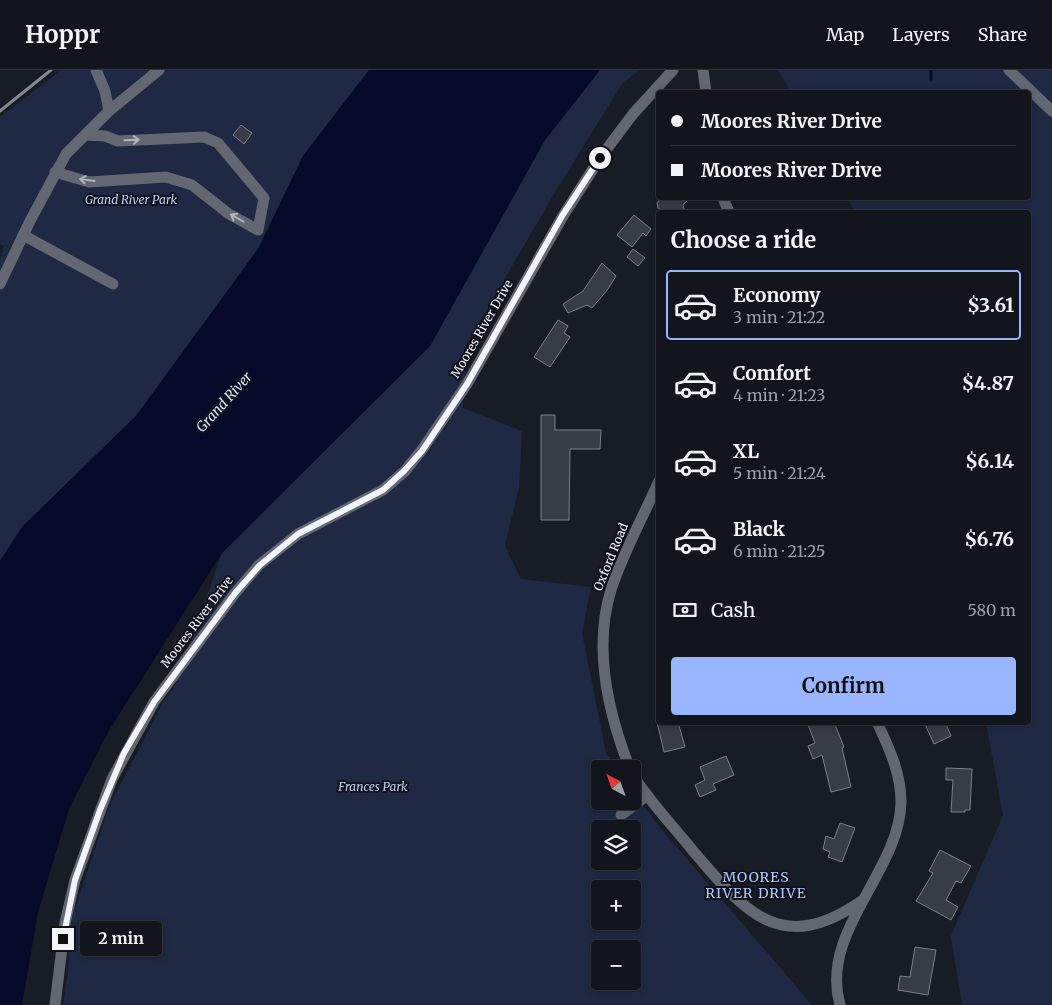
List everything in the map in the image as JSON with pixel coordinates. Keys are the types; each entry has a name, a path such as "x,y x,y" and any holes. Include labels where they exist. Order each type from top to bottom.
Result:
{"street":[{"path":"96,70 105,91 109,111"},
{"path":"0,284 23,235 66,154 109,111 159,70"},
{"name":"Moores River Drive","path":"55,1005 64,923 75,880 112,778 124,753 154,702 236,592 260,565 298,534 383,490 422,451 467,384 562,216 600,158 633,114 673,70"},
{"path":"703,70 706,90"},
{"path":"1009,70 1029,90"},
{"path":"1031,91 1052,112"},
{"path":"56,172 89,182 166,177 192,184 230,214 260,231 264,198 218,143 204,137 118,141 105,136 84,134"},
{"path":"23,235 113,284"},
{"name":"Oxford Road","path":"627,760 610,707 604,657 606,612 612,589 656,489"},
{"path":"840,1005 838,972 851,923 888,852 897,828 901,803 896,767 878,725"},
{"path":"641,788 727,890 743,906 758,916 780,924 806,926 844,913 863,900"},
{"path":"621,816 646,796"}],"green space":[{"name":"Grand River Park","path":"61,70 369,70 303,156 258,249 136,416 22,527 0,561 0,259 4,246 0,244 0,117"},
{"name":"Frances Park","path":"600,70 639,70 622,84 557,189 466,345 463,408 522,431 519,487 505,546 521,579 591,587 582,633 606,753 611,760 591,760 591,810 641,810 641,801 657,824 812,1005 63,1005 68,970 70,923 109,807 162,704 175,686 222,553 430,346 545,140"},
{"path":"778,70 1052,70 1052,1005 962,1005 951,936 1003,815 986,725 1031,725 1031,210 854,210 848,200 1031,200 1031,90 790,90"}],"water":[{"name":"Grand River","path":"369,70 600,70 545,140 430,346 222,553 108,732 69,809 38,912 22,1005 0,1005 0,561 22,527 136,416 258,249 303,156"}],"building":[{"path":"241,125 252,133 244,144 233,135"},
{"path":"659,200 688,200 683,205 684,210 661,210 658,208 657,203"},
{"path":"634,215 651,229 646,236 643,233 632,247 617,235"},
{"path":"633,249 645,258 638,266 627,257"},
{"path":"602,263 616,276 608,289 592,308 587,305 568,313 563,304 583,291"},
{"path":"558,320 568,326 564,333 570,337 550,367 534,357"},
{"path":"541,415 555,415 555,430 601,430 600,449 570,449 569,520 541,520"},
{"path":"658,725 679,725 685,747 664,752"},
{"path":"808,725 835,725 844,747 842,748 851,787 831,792 822,755 813,759 808,746 815,743"},
{"path":"925,725 946,725 951,736 934,744"},
{"path":"726,756 734,775 713,784 716,790 700,797 695,785 705,780 700,767"},
{"path":"946,768 972,769 970,810 951,812 953,780 946,780"},
{"path":"840,823 855,828 842,862 828,857 830,852 823,849 826,836 834,839"},
{"path":"940,850 971,866 961,883 956,881 946,900 958,907 951,920 916,901 933,873 929,871"},
{"path":"915,947 936,950 928,995 898,990 900,976 910,977"}],"waterway":[{"path":"931,70 931,79"}],"railway":[{"path":"0,111 51,70"}],"district":[{"name":"MOORES RIVER DRIVE","path":"756,886"}],"route":[{"path":"63,939 64,923 75,880 112,778 134,734 154,702 236,592 260,565 298,534 383,490 422,451 467,384 562,216 600,158"}]}
